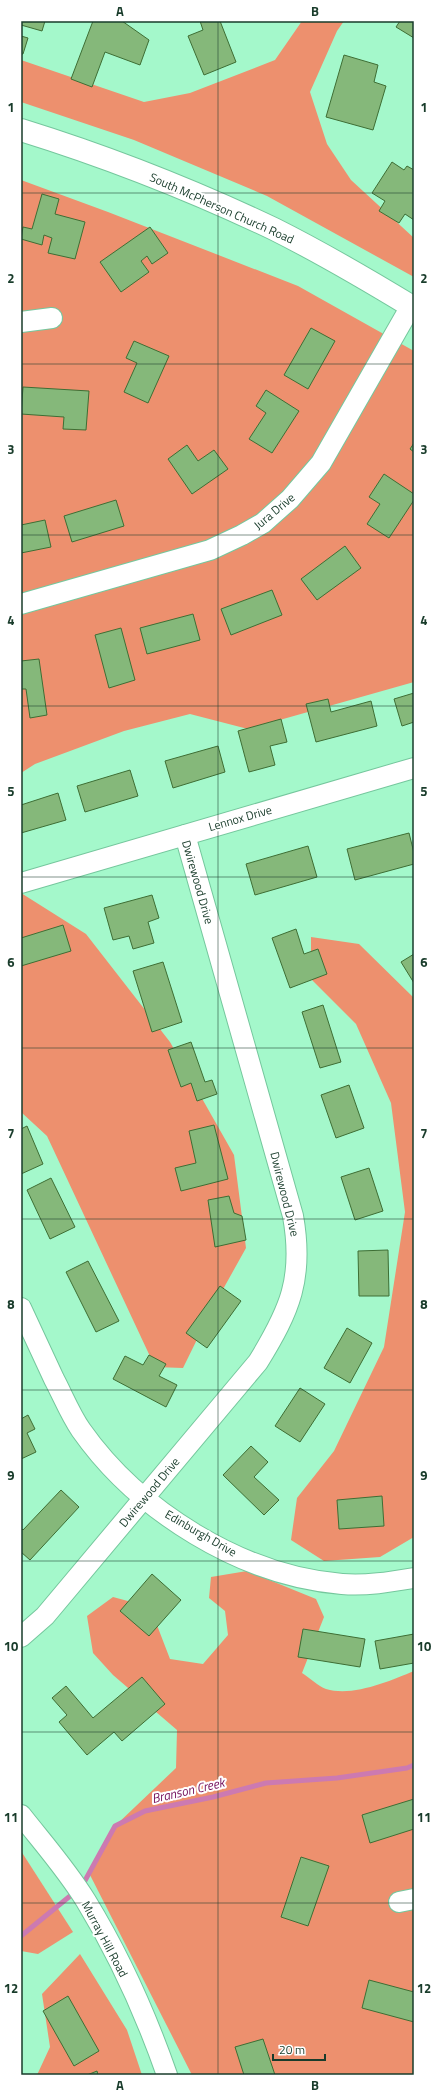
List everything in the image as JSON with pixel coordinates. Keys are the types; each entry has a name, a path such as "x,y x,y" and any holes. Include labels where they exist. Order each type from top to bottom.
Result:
{"main road":[{"name":"South McPherson Church Road","path":"21,130 132,168 218,203 275,230 350,269 413,307"}],"street":[{"name":"Jura Drive","path":"21,604 210,550 263,523 290,499 321,463 413,307"},
{"path":"21,322 52,318"},
{"name":"Lennox Drive","path":"21,883 414,768"},
{"name":"Dwirewood Drive","path":"21,1637 46,1616 258,1362 277,1332 291,1299 298,1264 297,1240 293,1216 185,835"},
{"name":"Edinburgh Drive","path":"21,1308 68,1408 80,1429 102,1457 144,1498 187,1529 262,1566 296,1577 344,1584 380,1584 414,1578"},
{"name":"Murray Hill Road","path":"21,1815 85,1900 109,1942 140,2006 167,2075"}],"shaded area":[{"path":"302,21 344,21 337,31 310,92 327,144 351,180 414,238 414,277 267,196 134,140 21,102 21,60 144,102 190,93 275,60"},
{"path":"21,180 108,212 298,286 414,351 414,682 248,729 190,714 124,731 35,764 21,773"},
{"path":"21,893 86,934 170,1042 234,1155 246,1248 212,1309 183,1368 155,1367 47,1136 21,1112"},
{"path":"311,937 359,944 414,998 414,1537 380,1557 324,1561 291,1540 297,1498 334,1451 384,1347 405,1212 391,1103 356,1024 311,979"},
{"path":"247,1571 316,1599 324,1617 302,1673 320,1686 337,1691 348,1691 371,1687 414,1671 414,2075 192,2075 90,1875 115,1826 176,1768 177,1730 113,1675 93,1653 87,1616 113,1597 150,1607 170,1659 203,1664 228,1635 225,1611 209,1598 211,1577"},
{"path":"21,1851 73,1932 38,1954 21,1951"},
{"path":"80,1954 127,2030 142,2075 37,2075 50,2047 42,1994"}],"building":[{"path":"21,21 45,21 42,31 21,25"},
{"path":"93,21 122,21 149,40 140,65 105,52 92,87 71,79"},
{"path":"200,21 220,21 236,62 204,75 188,36 203,30"},
{"path":"400,21 414,21 414,38 396,27"},
{"path":"21,36 28,38 23,54 21,54"},
{"path":"344,55 378,65 374,82 386,86 373,130 326,117"},
{"path":"392,162 404,170 407,166 414,170 414,220 405,214 399,223 379,211 385,201 372,193"},
{"path":"42,194 59,199 55,214 85,222 75,259 48,253 52,238 44,235 42,245 21,239 23,227 32,229"},
{"path":"150,227 168,253 152,264 147,256 141,261 149,272 121,292 100,262"},
{"path":"311,328 335,341 308,389 284,375"},
{"path":"134,341 169,356 148,403 124,392 137,363 126,358"},
{"path":"23,387 89,391 86,430 63,429 64,417 21,414"},
{"path":"266,390 299,411 272,453 249,439 266,413 256,406"},
{"path":"414,443 414,452 410,449"},
{"path":"187,445 198,461 214,450 228,469 192,494 168,459"},
{"path":"384,474 414,494 414,500 389,538 367,524 380,504 369,497"},
{"path":"116,500 124,526 72,542 64,516"},
{"path":"45,520 51,547 21,553 21,525"},
{"path":"345,546 361,568 317,600 301,579"},
{"path":"272,590 282,615 231,635 221,609"},
{"path":"193,614 200,640 147,654 140,628"},
{"path":"121,628 135,680 109,688 95,635"},
{"path":"39,659 47,715 30,718 26,689 21,689 21,661"},
{"path":"414,693 414,722 402,726 394,699"},
{"path":"328,699 331,712 371,701 377,726 316,742 306,704"},
{"path":"281,719 287,742 270,746 275,765 249,772 238,731"},
{"path":"218,746 225,772 173,788 165,761"},
{"path":"130,770 138,796 85,812 77,786"},
{"path":"58,793 66,820 21,833 21,805"},
{"path":"409,833 414,853 414,864 355,880 347,849"},
{"path":"308,846 317,877 255,895 246,864"},
{"path":"152,895 159,918 148,922 154,943 133,949 129,936 113,940 104,908"},
{"path":"63,925 71,951 21,966 21,938"},
{"path":"296,929 304,954 318,949 327,974 290,988 272,938"},
{"path":"414,954 414,983 401,962"},
{"path":"163,962 182,1022 152,1032 133,971"},
{"path":"323,1005 341,1062 320,1068 302,1012"},
{"path":"191,1042 205,1082 212,1080 217,1094 197,1101 191,1083 181,1087 168,1050"},
{"path":"349,1085 364,1128 336,1138 321,1095"},
{"path":"214,1125 228,1179 181,1191 175,1168 196,1163 189,1131"},
{"path":"27,1126 43,1164 21,1174 21,1129"},
{"path":"369,1168 383,1211 355,1220 341,1177"},
{"path":"51,1178 75,1227 50,1239 27,1190"},
{"path":"229,1196 234,1213 242,1216 246,1240 215,1247 208,1200"},
{"path":"388,1250 389,1296 359,1296 358,1251"},
{"path":"88,1261 119,1321 96,1332 66,1272"},
{"path":"220,1286 241,1301 207,1348 186,1333"},
{"path":"347,1328 372,1343 350,1383 324,1368"},
{"path":"149,1355 166,1364 159,1376 177,1385 166,1407 113,1379 125,1356 143,1365"},
{"path":"300,1388 325,1404 300,1442 275,1426"},
{"path":"28,1415 35,1429 27,1433 36,1452 21,1459 21,1419"},
{"path":"251,1446 268,1462 254,1477 279,1500 264,1515 223,1475"},
{"path":"61,1490 79,1507 30,1560 21,1552 21,1528 23,1530"},
{"path":"382,1496 384,1526 339,1529 337,1500"},
{"path":"152,1574 181,1600 149,1636 120,1611"},
{"path":"303,1629 365,1639 360,1667 298,1657"},
{"path":"414,1634 414,1663 380,1669 375,1641"},
{"path":"142,1677 165,1704 122,1741 114,1732 87,1755 59,1722 67,1715 52,1698 66,1686 93,1718"},
{"path":"414,1799 414,1829 370,1843 362,1815"},
{"path":"301,1857 329,1866 308,1926 281,1917"},
{"path":"369,1980 414,1992 414,2022 362,2008"},
{"path":"68,1996 99,2051 74,2066 43,2011"},
{"path":"263,2039 275,2075 244,2075 235,2047"},
{"path":"97,2071 98,2075 87,2075"}],"waterway":[{"name":"Branson Creek","path":"82,1886 115,1826 145,1811 213,1797 266,1783 337,1778 407,1768 414,1765"},
{"name":"Branson Creek","path":"21,1936 75,1892"}]}
